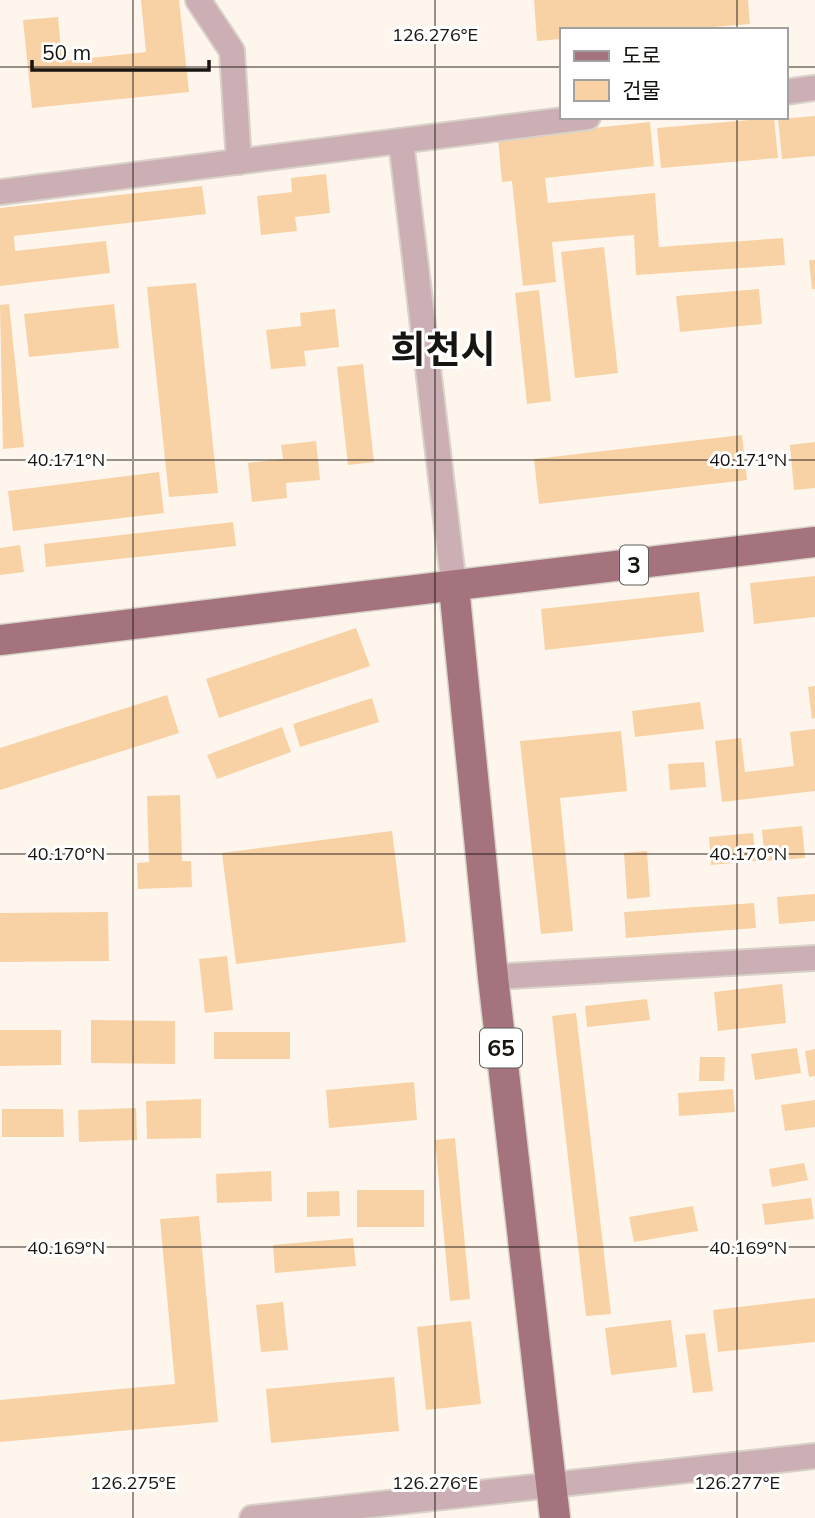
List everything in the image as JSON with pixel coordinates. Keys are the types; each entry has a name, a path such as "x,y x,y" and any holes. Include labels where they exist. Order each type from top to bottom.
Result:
{"main road":[{"name":"3","path":"0,640 815,542"},
{"name":"65","path":"454,587 493,977 554,1504"}],"street":[{"path":"198,0 232,51 239,162"},
{"path":"787,92 815,88"},
{"path":"0,192 572,119"},
{"path":"401,141 454,587"},
{"path":"493,977 815,958"},
{"path":"252,1518 554,1504 815,1456"}],"building":[{"path":"141,0 179,0 189,92 32,108 23,20 58,17 62,61 146,52"},
{"path":"534,0 748,0 750,24 702,28 560,28 560,39 537,41"},
{"path":"815,116 815,156 782,159 778,119"},
{"path":"774,119 778,158 661,168 657,128"},
{"path":"650,122 654,166 545,178 548,203 655,193 659,247 783,238 785,265 636,275 634,235 552,242 556,282 523,286 512,181 502,182 498,138"},
{"path":"326,174 330,213 295,217 297,231 261,235 257,196 292,192 291,178"},
{"path":"202,186 206,214 14,236 15,251 106,241 110,273 0,286 0,208"},
{"path":"604,247 618,373 575,378 561,252"},
{"path":"809,260 815,260 815,289 812,289"},
{"path":"196,283 218,493 169,497 147,287"},
{"path":"759,289 762,324 680,332 676,296"},
{"path":"539,290 551,401 527,404 515,293"},
{"path":"9,304 24,447 3,449 0,305"},
{"path":"114,304 119,348 29,357 24,314"},
{"path":"335,309 339,347 304,351 306,366 271,369 266,330 301,326 300,313"},
{"path":"363,364 374,462 348,465 337,367"},
{"path":"742,435 747,480 539,504 534,459"},
{"path":"316,441 320,480 286,483 287,498 252,502 248,463 283,459 281,445"},
{"path":"815,442 815,488 794,490 790,445"},
{"path":"159,472 164,513 13,531 8,491"},
{"path":"233,522 236,546 46,567 44,544"},
{"path":"20,545 24,572 0,575 0,548"},
{"path":"815,576 815,617 754,624 750,583"},
{"path":"699,592 704,632 545,650 541,609"},
{"path":"356,628 370,666 219,718 206,679"},
{"path":"815,686 815,718 812,719 808,687"},
{"path":"167,695 179,733 0,790 0,748"},
{"path":"372,698 379,722 300,747 293,724"},
{"path":"700,702 704,729 635,737 632,711"},
{"path":"282,727 291,752 217,779 207,755"},
{"path":"815,729 815,791 722,802 715,741 741,738 745,772 794,766 790,732"},
{"path":"621,731 627,791 560,798 573,931 541,934 520,741"},
{"path":"704,762 706,787 670,790 668,764"},
{"path":"180,795 182,861 191,861 192,887 138,889 137,863 149,862 147,796"},
{"path":"802,826 805,858 765,861 762,830"},
{"path":"392,831 406,942 236,964 222,853"},
{"path":"753,833 756,861 711,865 709,837"},
{"path":"647,851 650,897 627,899 624,853"},
{"path":"815,894 815,921 779,924 777,897"},
{"path":"754,903 756,928 626,938 624,912"},
{"path":"108,912 109,961 0,962 0,913"},
{"path":"227,956 233,1010 205,1013 199,959"},
{"path":"782,984 786,1023 718,1031 714,992"},
{"path":"647,999 650,1020 587,1027 585,1006"},
{"path":"576,1013 611,1314 586,1316 552,1016"},
{"path":"91,1020 175,1021 175,1064 91,1063"},
{"path":"0,1030 61,1030 61,1065 0,1066"},
{"path":"214,1032 290,1032 290,1059 214,1059"},
{"path":"797,1048 801,1073 755,1080 751,1054"},
{"path":"815,1049 815,1076 809,1077 805,1051"},
{"path":"700,1057 725,1057 724,1081 699,1081"},
{"path":"414,1082 417,1120 329,1128 326,1090"},
{"path":"733,1089 735,1112 679,1116 678,1093"},
{"path":"201,1099 201,1138 147,1139 146,1101"},
{"path":"815,1100 815,1127 785,1131 781,1105"},
{"path":"136,1108 137,1140 79,1142 78,1110"},
{"path":"2,1109 63,1109 64,1137 2,1137"},
{"path":"455,1138 470,1299 450,1301 435,1140"},
{"path":"804,1163 808,1180 772,1187 769,1169"},
{"path":"271,1171 272,1201 217,1203 216,1174"},
{"path":"357,1190 424,1190 424,1227 357,1227"},
{"path":"339,1191 340,1216 307,1217 307,1192"},
{"path":"811,1198 814,1219 765,1225 762,1204"},
{"path":"693,1206 698,1231 634,1242 629,1217"},
{"path":"199,1216 218,1422 0,1442 0,1400 175,1384 160,1219"},
{"path":"353,1238 356,1266 275,1273 273,1245"},
{"path":"815,1298 815,1342 718,1352 713,1310"},
{"path":"283,1302 288,1350 261,1352 256,1305"},
{"path":"671,1320 677,1367 611,1375 605,1328"},
{"path":"471,1321 481,1404 426,1410 417,1327"},
{"path":"705,1333 713,1391 693,1393 685,1335"},
{"path":"394,1377 399,1431 271,1443 266,1389"}],"district":[{"name":"희천시","path":"443,350"}]}
